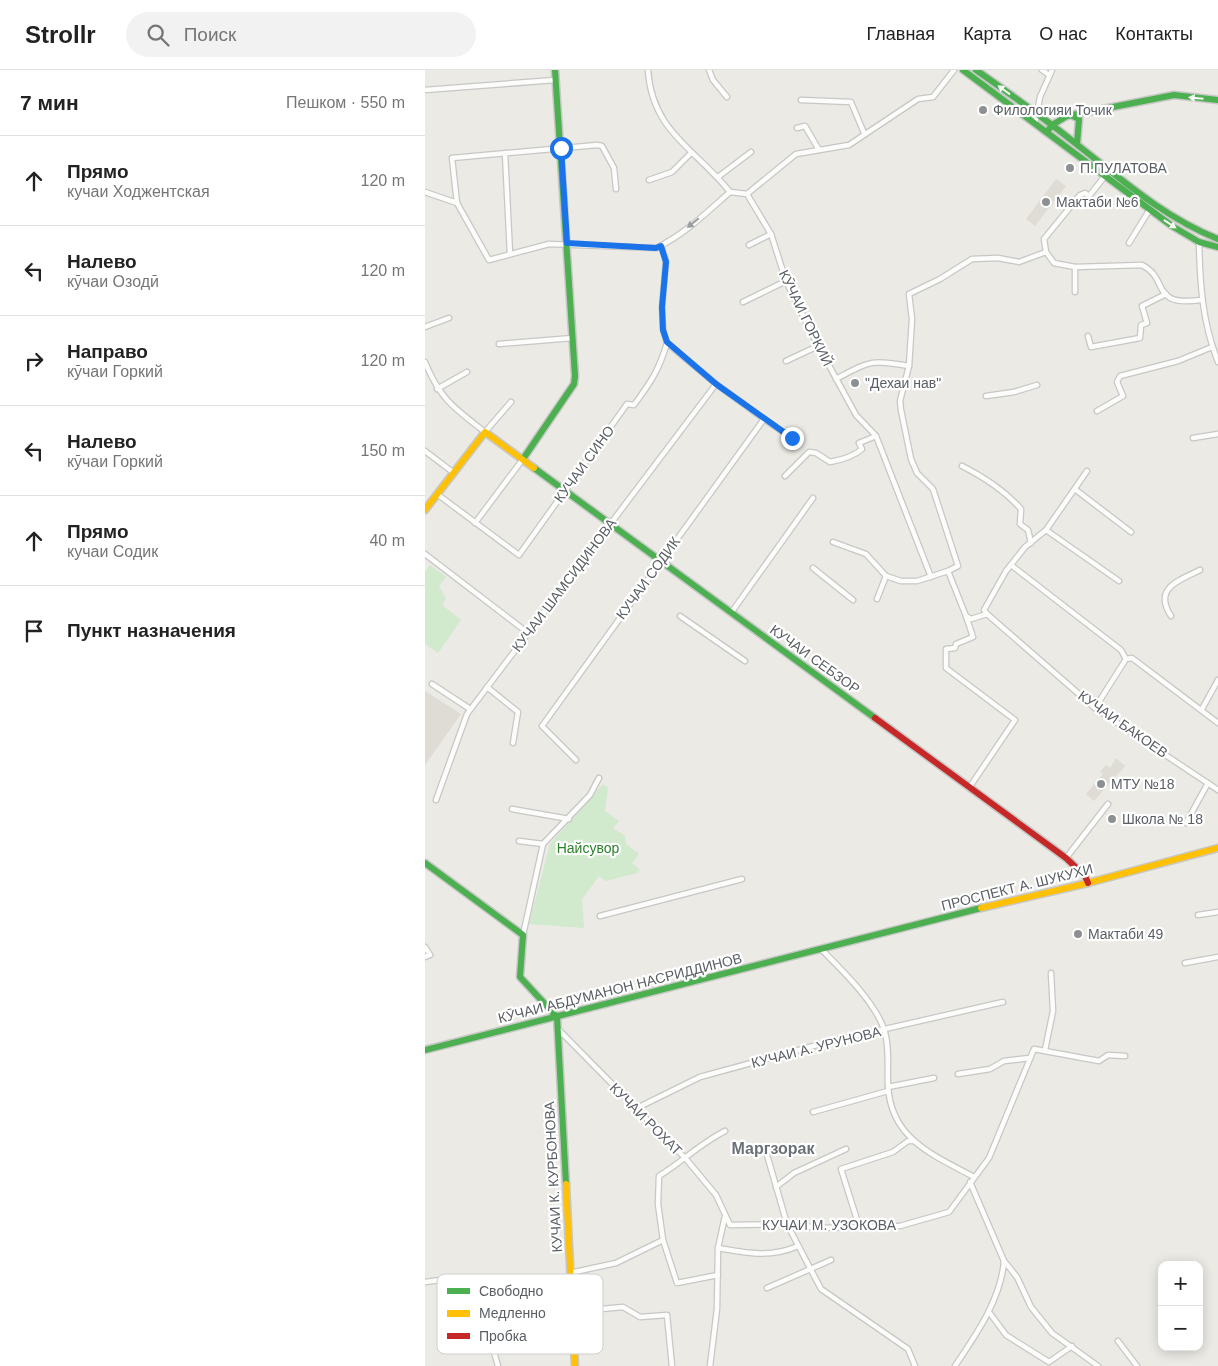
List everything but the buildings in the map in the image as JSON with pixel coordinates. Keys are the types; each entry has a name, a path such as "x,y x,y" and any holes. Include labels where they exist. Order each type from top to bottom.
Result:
{"main road":[{"path":"523,459 574,384 573,338 555,70"},
{"path":"963,70 1150,209 1199,242 1218,247"},
{"path":"977,70 1163,210 1198,232 1218,239"},
{"path":"1047,132 1052,125 1073,116 1174,96 1218,100"},
{"path":"1073,116 1079,119 1077,144"},
{"path":"425,510 485,432"},
{"name":"КУЧАИ СЕБЗОР","path":"485,432 1066,858 1085,876 1088,883"},
{"name":"ПРОСПЕКТ А. ШУКУХИ","path":"821,949 1088,883 1218,848"},
{"path":"425,863 523,935 520,977 557,1017"},
{"name":"КӮЧАИ АБДУМАНОН НАСРИДДИНОВ","path":"425,1050 821,949"},
{"name":"КУЧАИ К. КУРБОНОВА","path":"557,1017 570,1273"}],"street":[{"path":"649,70 649,86 669,130 691,153 718,176 730,192 747,194 795,154 849,144 864,132 918,99 933,97 954,70"},
{"path":"709,70 713,80 727,97"},
{"path":"1043,70 1049,75"},
{"path":"1035,123 1035,112 1052,70"},
{"path":"425,90 555,80"},
{"path":"801,100 851,102 864,132"},
{"path":"797,128 805,126 819,150"},
{"path":"616,189 614,168 602,146 452,158 453,176 456,177 457,203 489,260 549,244 567,243 656,248 693,223 730,192"},
{"path":"718,176 751,152"},
{"path":"505,153 510,254"},
{"path":"649,180 672,172 691,153"},
{"path":"1105,176 1089,196 1085,193 1080,194 1044,239 1046,252 1054,262 1075,268 1142,265 1149,269 1173,301 1201,300"},
{"path":"425,192 457,203"},
{"name":"КӮЧАИ ГОРКИЙ","path":"747,194 771,234 786,281 818,346 856,415 876,436 931,577"},
{"path":"1129,243 1150,209"},
{"path":"749,245 771,234"},
{"path":"1199,242 1201,300 1212,347 1218,362"},
{"path":"661,246 666,262 662,307 663,330 667,342 716,384 792,438"},
{"path":"833,542 867,554 886,576 901,581 917,581 958,566 933,489 917,473 911,459 901,410 901,401 909,366 912,319 909,294 940,279 972,258 998,258 1019,262 1046,252"},
{"path":"1075,268 1075,292"},
{"path":"743,302 786,281"},
{"path":"1088,336 1091,346 1139,338 1141,325 1147,323 1142,306 1166,294"},
{"path":"425,327 449,318"},
{"path":"499,344 573,338"},
{"name":"КУЧАИ СИНО","path":"475,523 519,555 627,404 634,405 653,380 659,370 667,342"},
{"path":"787,361 818,346"},
{"path":"1097,411 1123,396 1117,382 1120,376 1178,361 1212,347"},
{"path":"836,379 868,362 880,361 909,366"},
{"path":"425,362 437,389 448,403 485,432 511,402"},
{"path":"437,389 467,372"},
{"name":"КУЧАИ ШАМСИДИНОВА","path":"436,800 470,709 716,384"},
{"path":"986,396 1014,392 1037,385"},
{"name":"КУЧАИ СОДИК","path":"576,760 542,726 764,418"},
{"path":"1193,438 1218,434"},
{"path":"785,476 809,452 816,453 830,462 839,460 857,453 862,449 859,443 876,436"},
{"path":"425,451 454,473"},
{"path":"437,494 475,523 523,459"},
{"path":"962,466 978,474 1012,499 1021,509 1020,524 1028,530 1031,543"},
{"path":"967,616 971,619 987,614 984,610 1011,565 1025,547 1046,530 1076,490 1087,471"},
{"path":"1076,490 1131,532"},
{"path":"731,613 813,498"},
{"path":"1046,530 1119,581"},
{"path":"425,554 527,633"},
{"path":"1011,565 1121,650 1126,658"},
{"path":"813,568 853,600"},
{"path":"1171,616 1164,605 1164,597 1167,590 1200,570"},
{"path":"948,571 967,616 973,637 956,644 955,648 946,649 946,668 1015,720 969,788"},
{"path":"877,599 886,576"},
{"name":"КУЧАИ БАКОЕВ","path":"987,614 1095,708 1218,790"},
{"path":"680,616 745,661"},
{"path":"1095,708 1126,658"},
{"path":"1126,658 1132,658 1202,709 1218,723"},
{"path":"1202,709 1218,680"},
{"path":"432,684 470,709"},
{"path":"487,687 518,712 513,743"},
{"path":"523,935 543,844 590,795 599,778"},
{"path":"1186,823 1208,784"},
{"path":"1066,858 1108,804"},
{"path":"511,809 569,819"},
{"path":"519,841 543,844"},
{"path":"600,916 742,879"},
{"path":"1198,915 1218,912"},
{"path":"425,947 429,955 425,957"},
{"path":"821,949 858,987 884,1029 887,1048 890,1106 905,1134 927,1151 973,1177"},
{"path":"1185,963 1218,957"},
{"path":"1045,1050 1053,1011 1051,973"},
{"name":"КУЧАИ А. УРУНОВА","path":"635,1109 700,1077 884,1029 1003,1002"},
{"name":"КУЧАИ РОХАТ","path":"558,1029 686,1159 716,1195 728,1220"},
{"path":"958,1074 990,1069 1004,1061 1030,1058 1034,1049 1099,1060 1108,1055 1125,1056"},
{"name":"КУЧАИ М. УЗОКОВА","path":"728,1220 730,1225 787,1224 820,1228 900,1226 949,1212 973,1177 989,1158 1030,1058"},
{"path":"813,1112 888,1089 934,1078"},
{"path":"718,1276 677,1283 663,1240 659,1204 659,1176 686,1159 701,1145 725,1131"},
{"path":"859,1226 841,1169 893,1152 908,1141 914,1141"},
{"path":"776,1187 794,1173 846,1149"},
{"path":"767,1155 787,1224 821,1289 908,1349 915,1366"},
{"path":"970,1182 1004,1261 1017,1277 1031,1307 1052,1333 1098,1366"},
{"path":"710,1366 717,1309 718,1248 726,1215"},
{"path":"570,1273 616,1263 663,1240"},
{"path":"718,1248 758,1255 784,1252 798,1246"},
{"path":"767,1288 831,1260"},
{"path":"955,1366 989,1312 1003,1270 1004,1261"},
{"path":"603,1309 623,1307 640,1317 667,1314 672,1366"},
{"path":"989,1312 1005,1335 1049,1362 1072,1346"},
{"path":"1118,1341 1137,1366"}],"shaded area":[{"name":"Мактаби №6","path":"1056,179 1066,186 1035,226 1026,219"},
{"path":"425,691 461,714 425,765"},
{"name":"МТУ №18","path":"1116,758 1125,766 1094,801 1086,794 1103,774 1100,772 1106,765 1110,768"}],"green space":[{"path":"430,565 446,577 439,586 446,599 442,605 461,620 438,653 425,644 425,572"},
{"name":"Найсувор","path":"603,784 608,788 605,811 619,821 613,828 625,836 626,844 639,854 632,863 640,870 637,873 606,881 599,876 582,899 584,928 529,924 550,844"}],"traffic: fast":[{"path":"523,459 574,384 575,376 555,70"},
{"path":"963,70 1172,226 1199,242 1218,247"},
{"path":"976,70 1051,124 1143,196 1179,220 1218,239"},
{"path":"1047,132 1052,125 1067,116 1174,95 1218,100"},
{"path":"1073,116 1079,119 1077,144"},
{"path":"534,468 875,718"},
{"path":"425,863 523,935 520,977 557,1017 566,1184"},
{"path":"425,1050 981,908"}],"traffic: slow":[{"path":"425,510 485,432 534,468"},
{"path":"981,908 1088,883 1218,848"},
{"path":"566,1184 570,1274"},
{"path":"574,1354 575,1366"}],"traffic: jam":[{"path":"875,718 1066,858 1085,876 1088,883"}],"place":[{"name":"Филологияи Точик","path":"983,110"},
{"name":"П.ПУЛАТОВА","path":"1070,168"},
{"name":"Мактаби №6","path":"1046,202"},
{"name":"\"Дехаи нав\"","path":"855,383"},
{"name":"МТУ №18","path":"1101,784"},
{"name":"Школа № 18","path":"1112,819"},
{"name":"Мактаби 49","path":"1078,934"}],"district":[{"name":"Маргзорак","path":"773,1148"}],"route":[{"path":"561,148 567,243 656,248 661,246 666,262 662,307 663,330 667,342 716,384 792,438"}]}
